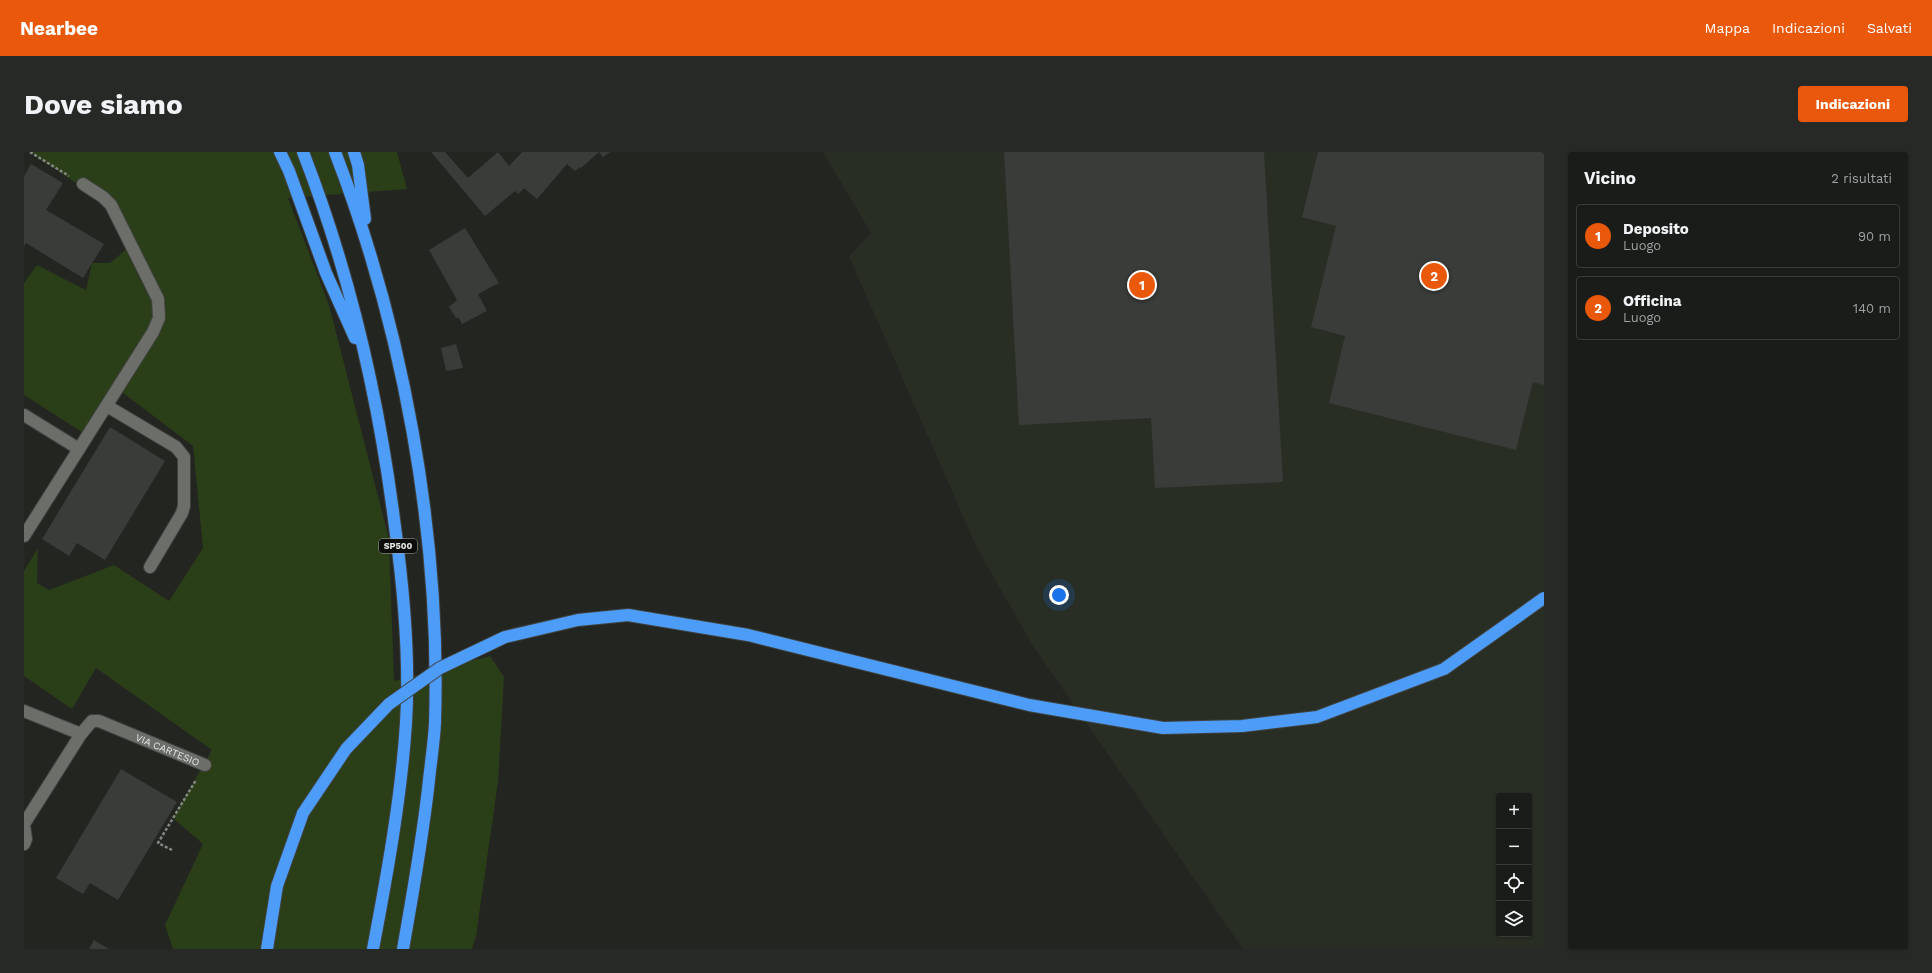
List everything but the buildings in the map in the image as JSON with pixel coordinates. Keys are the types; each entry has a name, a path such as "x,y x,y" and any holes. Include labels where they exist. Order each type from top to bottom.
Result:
{"highway":[{"path":"280,152 289,171 326,274 369,367"},
{"name":"SP500","path":"303,152 321,199 343,269 369,367 390,484 402,580 407,648 406,722 385,885 373,949"},
{"name":"SP500","path":"335,152 369,250 398,362 420,475 433,585 436,650 435,725 414,892 403,949"},
{"path":"354,152 358,165 369,250"},
{"path":"267,949 277,886 303,813 346,749 389,704 440,668 505,637 578,620 628,615 748,636 1029,705 1163,728 1242,726 1317,717 1444,669 1544,598"}],"street":[{"path":"24,536 153,332 159,318 158,299 111,205 104,197 83,184"},
{"path":"107,406 176,448 184,457 186,498 182,513 150,567"},
{"path":"26,421 79,449"},
{"path":"24,711 81,734"},
{"name":"VIA CARTESIO","path":"24,844 26,839 24,824 88,723 95,721 205,764"}],"path":[{"path":"30,152 83,184"},
{"name":"VIA CARTESIO","path":"172,850 158,842 205,764"}],"shaded area":[{"path":"823,152 1544,152 1544,949 1243,949 1033,646 977,548 849,256 871,233"}],"green space":[{"path":"30,152 397,152 407,189 288,198 329,305 389,539 394,681 490,656 504,677 498,782 476,936 472,949 173,949 165,925 203,844 173,818 212,750 96,668 72,709 24,676 24,571 38,548 37,583 49,590 114,565 169,601 203,548 193,446 118,389 88,436 24,395 24,283 37,265 86,290 92,263 110,263 131,245 113,208"}],"place":[{"name":"Officina","path":"1434,276"},
{"name":"Deposito","path":"1142,285"}]}
